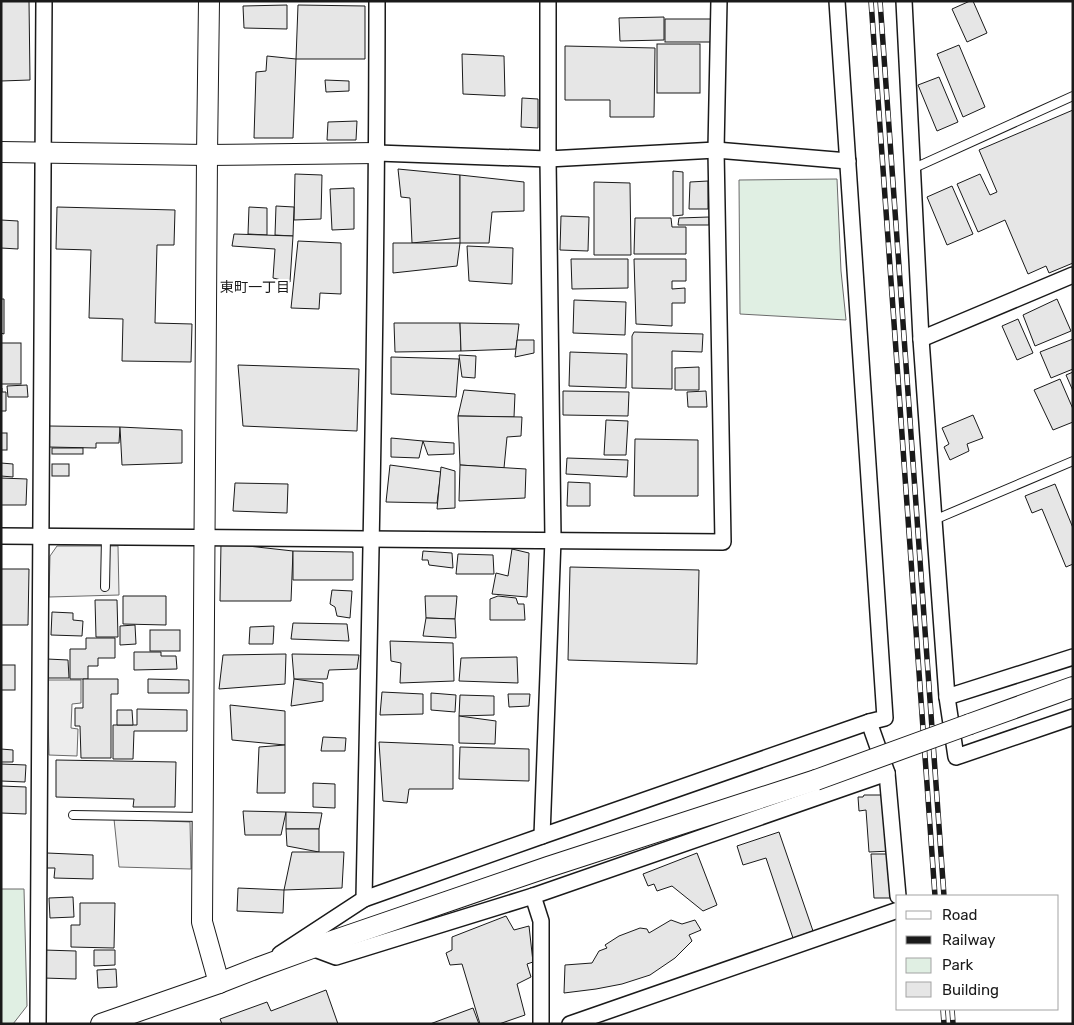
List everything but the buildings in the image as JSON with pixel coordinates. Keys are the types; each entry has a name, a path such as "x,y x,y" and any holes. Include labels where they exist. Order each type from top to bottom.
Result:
{"street":[{"path":"38,1024 44,1"},
{"path":"209,1 202,922 219,983"},
{"path":"364,899 372,539 377,1"},
{"path":"542,836 553,540 548,1"},
{"path":"1,536 723,542 716,150 719,1"},
{"path":"260,967 364,899 884,718 837,1"},
{"path":"904,1 921,339 947,697 956,757 1073,717"},
{"path":"1,152 207,155 377,153 548,158 716,150 848,161"},
{"path":"921,339 1073,275"},
{"path":"947,697 1073,657"},
{"path":"101,1024 312,948 548,867 816,780 1073,687"},
{"path":"869,722 887,774 898,895"},
{"path":"312,948 336,957 533,896 887,774"},
{"path":"533,896 541,921 541,1024"},
{"path":"570,1024 896,911"}],"lane":[{"path":"912,169 1073,96"},
{"path":"934,520 1073,461"},
{"path":"105,587 106,537"},
{"path":"74,815 203,817"}],"green space":[{"path":"837,179 841,271 846,320 740,314 739,180"},
{"path":"1,889 24,889 27,1006 13,1024 1,1024"}],"shaded area":[{"path":"57,546 118,546 119,595 49,597 50,556"},
{"path":"47,680 81,680 81,703 72,704 71,728 78,729 77,756 49,755"},
{"path":"114,819 190,822 191,869 119,867"}],"railway":[{"path":"871,1 935,895"},
{"path":"880,1 944,895"},
{"path":"943,1010 944,1024"},
{"path":"952,1010 953,1024"}],"district":[{"name":"東町一丁目","path":"255,287"}]}
